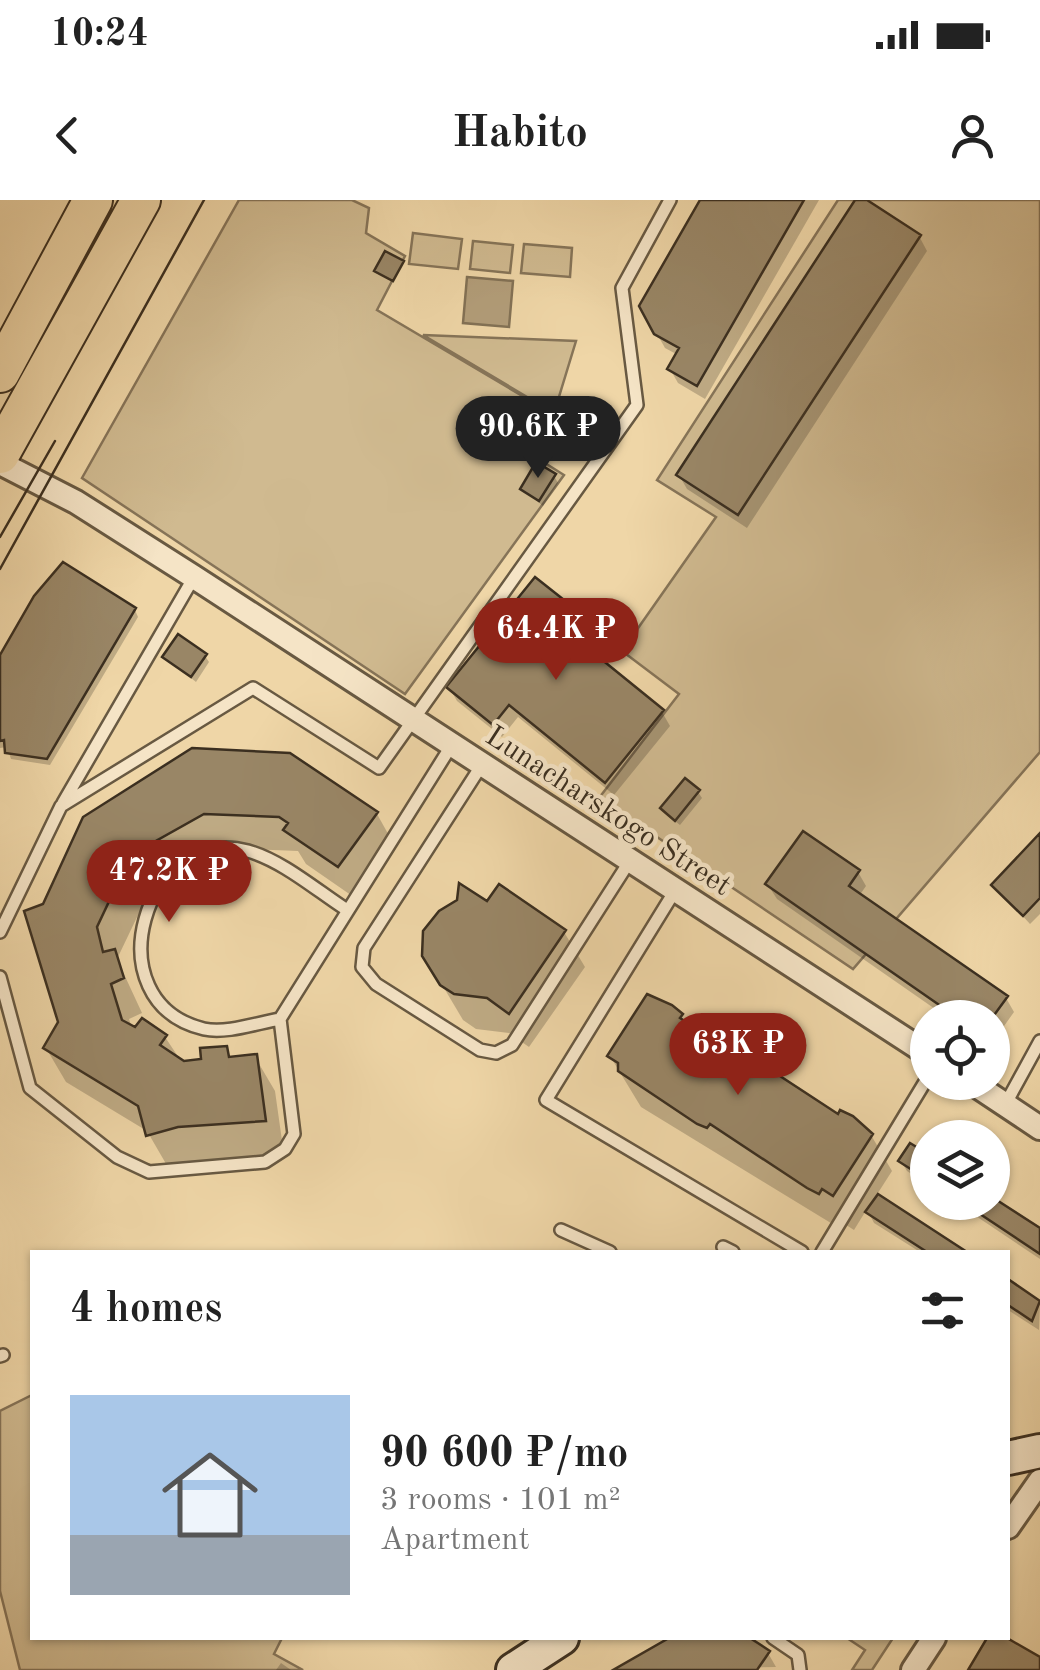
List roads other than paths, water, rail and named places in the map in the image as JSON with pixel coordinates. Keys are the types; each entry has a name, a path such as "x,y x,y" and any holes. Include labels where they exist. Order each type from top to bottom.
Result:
{"main road":[{"path":"0,372 93,200"},
{"path":"0,454 140,200"}],"street":[{"name":"Lunacharskogo Street","path":"0,463 76,502 194,577 910,1042"},
{"path":"998,1100 1040,1128"},
{"path":"1010,1458 1040,1451"},
{"path":"1010,1524 1040,1481"},
{"path":"512,1670 559,1640"},
{"path":"913,1670 933,1640"}],"lane":[{"path":"61,806 252,688 379,768 636,404 622,288 670,200"},
{"path":"0,932 61,806 194,577"},
{"path":"0,977 30,1088 117,1157 149,1172 265,1162 285,1149 294,1134 280,1020 453,743"},
{"path":"483,763 364,948 362,966 376,984 480,1050 496,1053 512,1045 631,860"},
{"path":"280,1020 205,1030 165,1006 149,986 138,942 154,893 173,872 194,858 217,851 245,850 270,860 347,910"},
{"path":"676,890 546,1100 799,1250"},
{"path":"1005,1105 1040,1041"},
{"path":"823,1250 914,1100"},
{"path":"561,1230 606,1250"},
{"path":"777,1640 798,1656 800,1670"}],"tram line":[{"path":"0,569 204,200"},
{"path":"0,537 55,441"}]}
